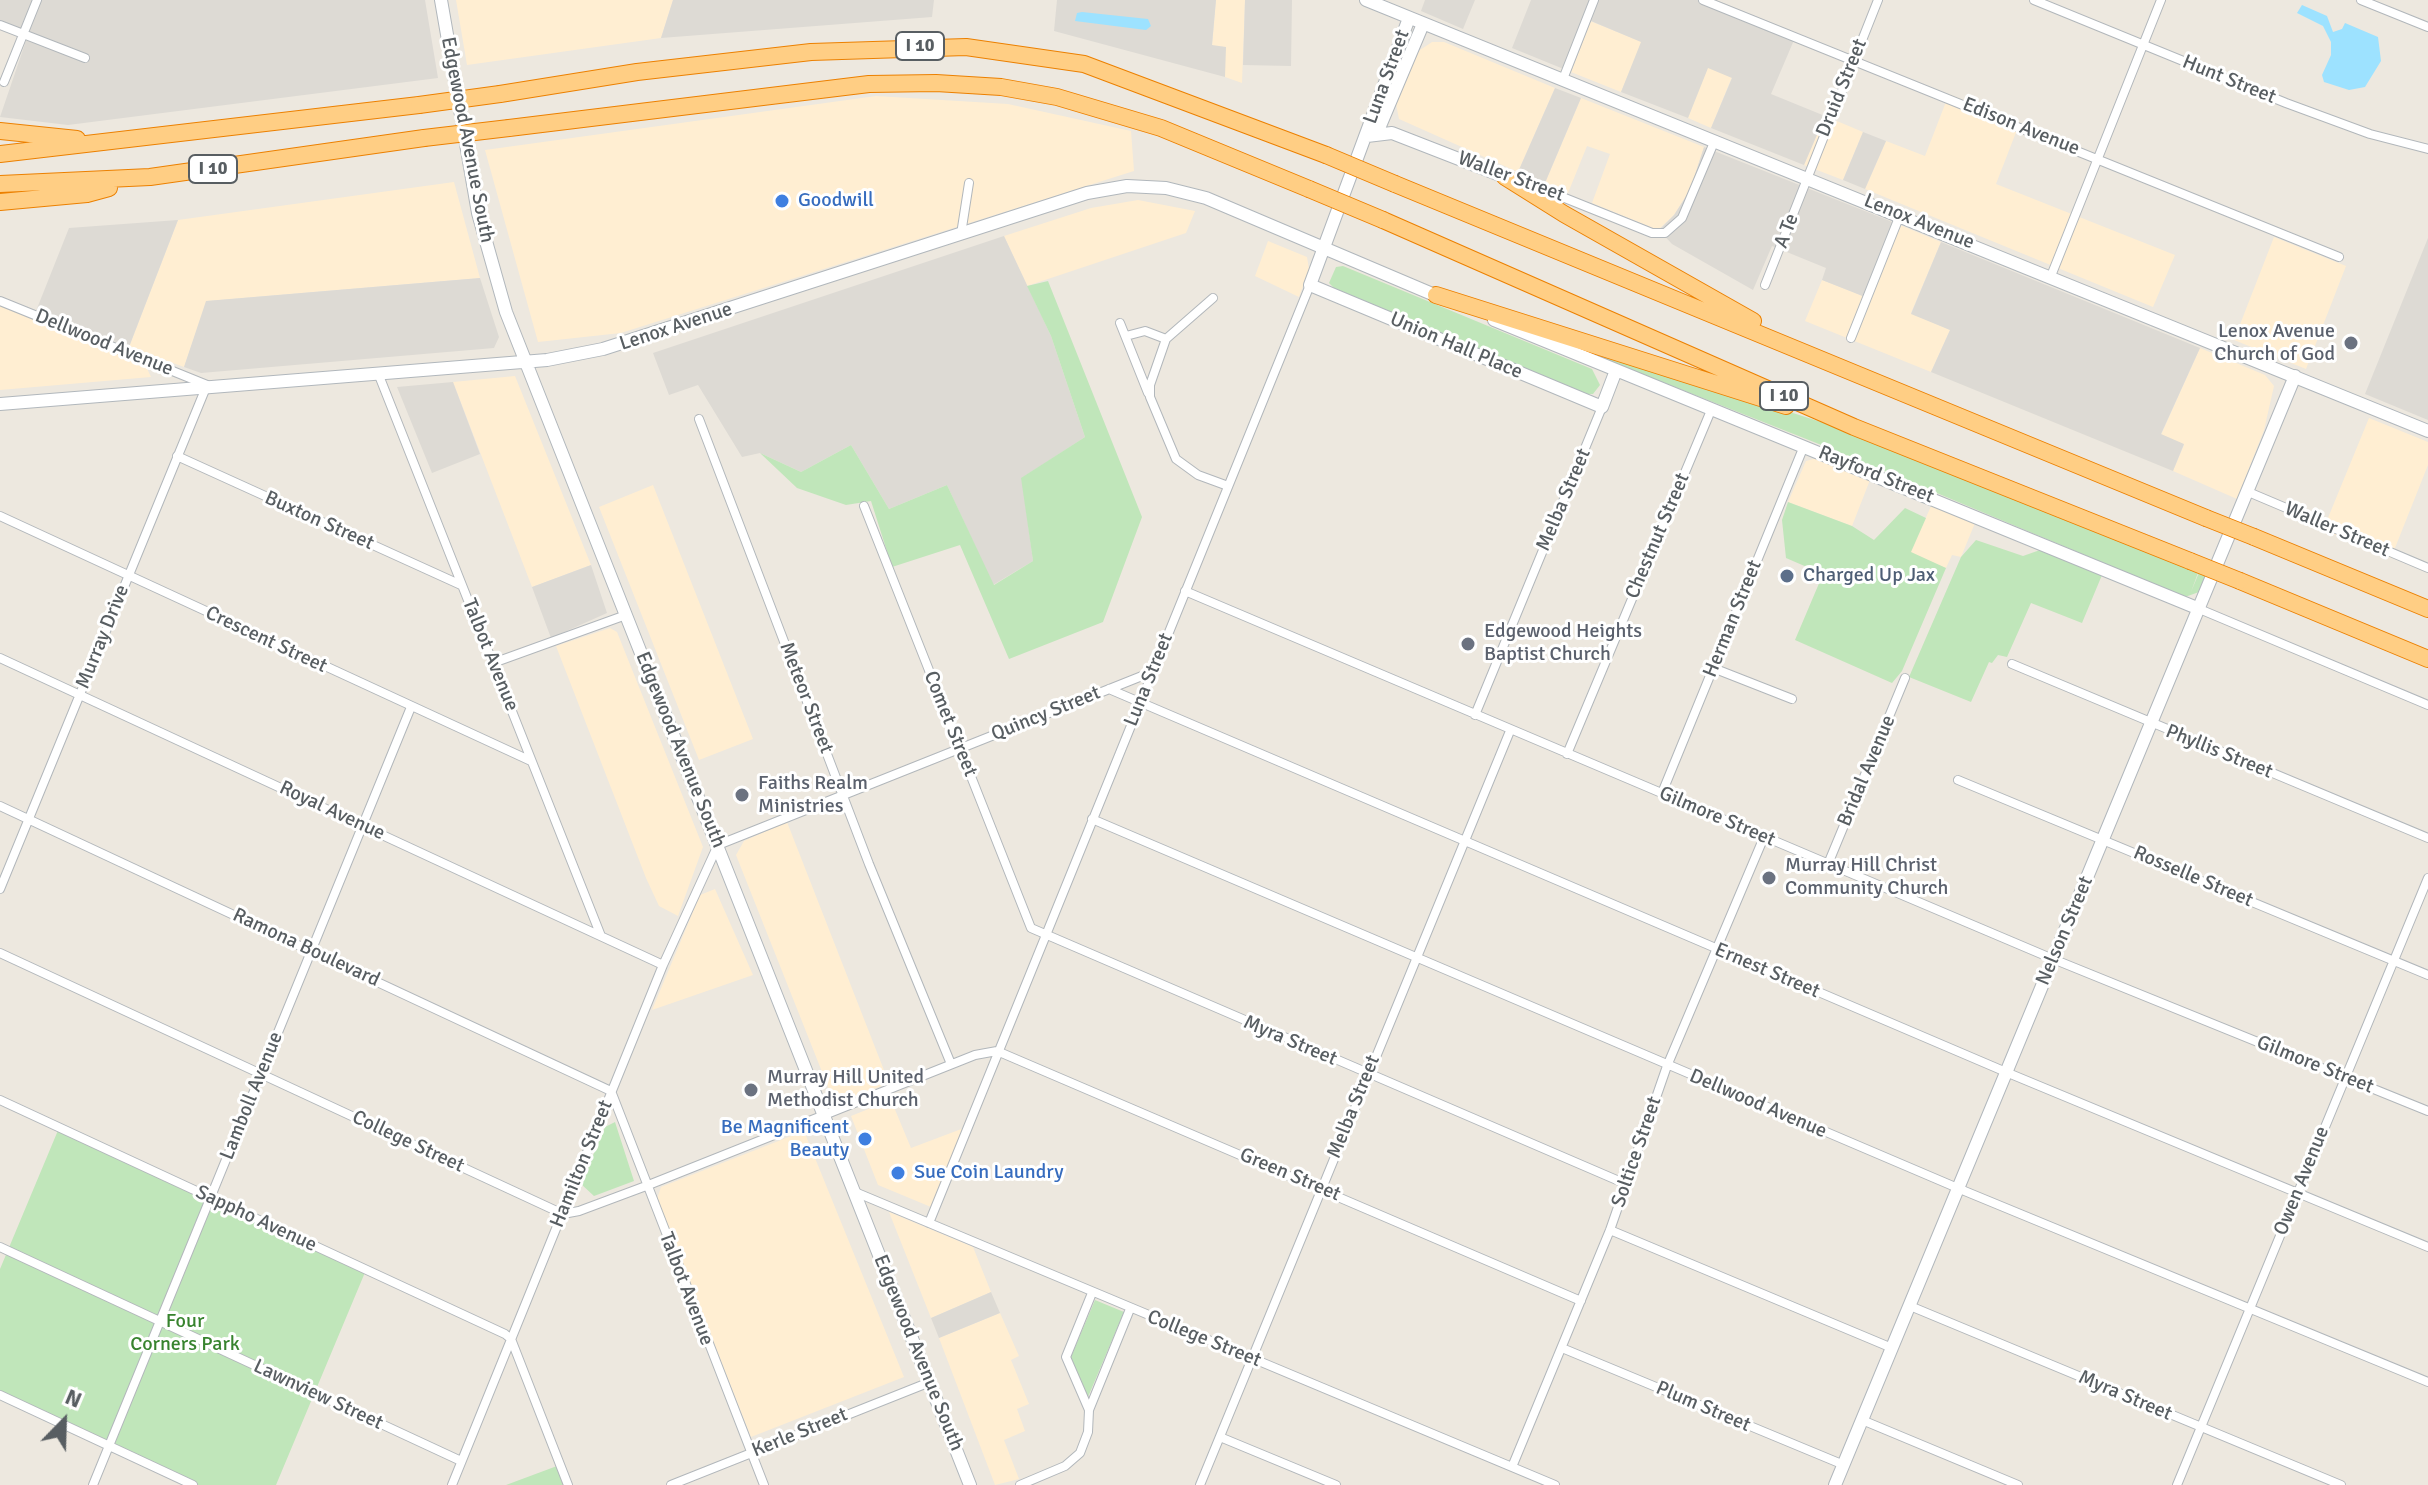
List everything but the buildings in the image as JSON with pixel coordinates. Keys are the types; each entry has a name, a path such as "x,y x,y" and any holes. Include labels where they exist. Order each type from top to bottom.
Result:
{"highway":[{"name":"I 10","path":"0,154 419,105 637,72 811,52 966,47 1084,64 1326,155 2428,609"},
{"name":"I 10","path":"0,184 150,177 424,138 869,84 988,86 1057,97 1117,114 1309,189 1854,427 2428,659"},
{"path":"0,131 107,143"},
{"path":"0,202 87,194 150,177"},
{"path":"1505,177 1753,321 1906,395"},
{"path":"1436,295 1854,427"}],"street":[{"path":"4,82 37,0"},
{"name":"Edgewood Avenue South","path":"441,0 478,213 502,301 970,1485"},
{"name":"Lenox Avenue","path":"1366,0 2428,431"},
{"path":"1563,79 1594,0"},
{"name":"Edison Avenue","path":"1703,0 2339,257"},
{"name":"Druid Street","path":"1807,177 1878,0"},
{"name":"Hunt Street","path":"2034,0 2342,124 2428,149"},
{"path":"2051,276 2161,0"},
{"path":"2361,0 2428,27"},
{"name":"Luna Street","path":"929,1223 1310,285 1409,18"},
{"name":"Luna Street","path":"1367,136 1380,126 1423,24"},
{"path":"0,25 85,58"},
{"name":"Waller Street","path":"1367,136 1392,133 1505,177 1532,183 1652,233 1665,233 1682,218 1715,140"},
{"name":"A Te","path":"1765,285 1807,177"},
{"path":"961,234 969,183"},
{"name":"Lenox Avenue","path":"0,404 525,361 603,349 1087,193 1147,186 1206,198 1324,249"},
{"path":"1851,338 1900,215"},
{"name":"Rayford Street","path":"1324,249 1615,373 1636,377 1712,408 2428,705"},
{"name":"Union Hall Place","path":"1310,285 1602,407"},
{"path":"1150,397 1150,385 1166,339 1213,298"},
{"name":"Dellwood Avenue","path":"0,301 207,385"},
{"path":"1120,323 1176,459 1198,475 1228,486"},
{"path":"1126,336 1145,331 1166,339"},
{"name":"Talbot Avenue","path":"378,373 601,936"},
{"name":"Melba Street","path":"1475,715 1615,373"},
{"name":"Nelson Street","path":"1835,1485 2295,376"},
{"name":"Murray Drive","path":"0,889 207,385"},
{"name":"Chestnut Street","path":"1567,754 1712,408"},
{"name":"Meteor Street","path":"699,419 951,1064"},
{"name":"Herman Street","path":"1662,793 1804,446"},
{"name":"Buxton Street","path":"177,456 462,585"},
{"name":"Waller Street","path":"2246,491 2428,568"},
{"name":"Comet Street","path":"864,506 1031,928 1044,935"},
{"name":"Crescent Street","path":"0,516 532,761"},
{"name":"Gilmore Street","path":"1185,591 2053,959 2428,1111"},
{"path":"493,663 626,615"},
{"name":"Royal Avenue","path":"0,658 663,965"},
{"name":"Phyllis Street","path":"2012,664 2428,838"},
{"path":"1713,668 1792,699"},
{"name":"Quincy Street","path":"718,845 1152,672"},
{"name":"Bridal Avenue","path":"1828,864 1905,678"},
{"name":"Ernest Street","path":"1109,689 1715,949 2428,1247"},
{"name":"Lamboll Avenue","path":"93,1485 411,707"},
{"name":"Melba Street","path":"1200,1485 1510,731"},
{"name":"Rosselle Street","path":"1958,780 2428,975"},
{"name":"Ramona Boulevard","path":"0,806 611,1091"},
{"name":"Dellwood Avenue","path":"1092,819 1667,1066 2428,1382"},
{"name":"Soltice Street","path":"1512,1467 1610,1230 1667,1066 1764,837"},
{"name":"Hamilton Street","path":"452,1485 663,965 718,845"},
{"name":"Owen Avenue","path":"2177,1485 2428,878"},
{"name":"Myra Street","path":"1044,935 1626,1184"},
{"name":"College Street","path":"0,953 563,1214"},
{"path":"563,1214 646,1186 951,1064 997,1051"},
{"name":"Green Street","path":"997,1051 1581,1301"},
{"name":"Talbot Avenue","path":"611,1091 764,1485"},
{"name":"Sappho Avenue","path":"0,1100 511,1339"},
{"name":"College Street","path":"854,1191 1555,1485"},
{"path":"1610,1230 1892,1348"},
{"name":"Lawnview Street","path":"0,1247 461,1461"},
{"path":"1089,1410 1066,1357 1092,1293"},
{"name":"Myra Street","path":"1910,1306 2341,1485"},
{"path":"1020,1485 1072,1461 1085,1444 1089,1410 1130,1309"},
{"path":"511,1339 568,1485"},
{"name":"Plum Street","path":"1562,1348 1844,1465"},
{"name":"Kerle Street","path":"671,1485 930,1382"},
{"path":"0,1395 193,1485"},
{"path":"1862,1420 2018,1485"},
{"path":"1220,1437 1336,1485"}],"shaded area":[{"path":"0,0 425,0 438,78 68,125 0,117 29,32 0,20"},
{"path":"456,0 673,0 661,38 467,65"},
{"path":"673,0 934,0 932,17 661,38"},
{"path":"1057,0 1216,0 1212,45 1226,47 1225,77 1054,31"},
{"path":"1216,0 1245,0 1242,83 1225,77 1225,47 1212,46"},
{"path":"1245,0 1292,0 1291,66 1243,65"},
{"path":"1425,0 1475,0 1463,29 1421,11"},
{"path":"1531,0 1716,0 1797,33 1771,94 1825,116 1804,165 1711,128 1732,78 1708,68 1688,118 1621,92 1641,42 1591,21 1571,72 1512,48"},
{"path":"1590,21 1642,42 1621,92 1571,72"},
{"path":"1432,42 1444,42 1555,88 1518,172 1399,119 1396,104 1417,52"},
{"path":"1707,67 1732,77 1711,128 1688,118"},
{"path":"1555,88 1581,98 1545,183 1518,172"},
{"path":"1949,94 2020,122 1996,184 2175,255 2153,307 1865,189 1886,141 1925,156"},
{"path":"876,96 1008,104 1131,131 1134,171 621,333 538,342 485,150"},
{"path":"1581,98 1704,147 1690,190 1674,215 1658,230 1592,203 1610,154 1587,146 1568,193 1545,183"},
{"path":"1825,116 1863,132 1843,180 1804,165"},
{"path":"1863,132 1886,141 1865,189 1843,180"},
{"path":"1704,147 1900,225 1870,299 1822,280 1826,268 1772,246 1753,290 1672,244 1659,230 1674,215 1690,190"},
{"path":"454,182 480,278 207,301 184,367 129,347 178,220"},
{"path":"1138,200 1195,211 1186,233 1027,286 1004,236 1091,208"},
{"path":"178,220 129,347 36,311 69,228"},
{"path":"1900,225 1941,242 1911,313 1950,330 1931,372 1805,321 1822,280 1871,299"},
{"path":"1004,236 1051,336 1085,437 1022,478 1033,561 993,585 947,485 889,509 851,445 801,472 760,453 742,457 698,385 669,395 653,353"},
{"path":"2274,237 2346,266 2306,369 2234,340"},
{"path":"2428,238 2428,420 2365,394"},
{"path":"1268,241 1307,257 1309,269 1299,297 1255,276"},
{"path":"1941,242 2200,348 2161,434 2184,444 2173,471 1931,372 1950,330 1911,314"},
{"path":"480,278 499,337 494,348 201,373 184,367 206,301"},
{"path":"0,306 144,362 151,377 0,390"},
{"path":"2200,348 2265,375 2274,386 2264,430 2237,499 2173,471 2184,445 2161,435"},
{"path":"515,376 591,565 532,587 453,382"},
{"path":"453,382 480,454 432,473 397,387"},
{"path":"2369,418 2428,442 2428,465 2391,558 2323,530"},
{"path":"1817,458 1870,480 1852,526 1788,502 1806,461"},
{"path":"653,485 753,739 699,760 599,507"},
{"path":"1932,504 1975,523 1961,557 1952,555 1946,568 1910,553"},
{"path":"591,565 607,613 551,638 532,587"},
{"path":"610,628 617,632 703,847 678,916 659,906 646,878 556,646"},
{"path":"787,822 889,1083 843,1101 832,1097 736,855 744,841"},
{"path":"715,889 753,975 652,1010 700,895"},
{"path":"891,1100 911,1148 964,1128 931,1207 878,1185 851,1116"},
{"path":"804,1131 904,1377 751,1437 657,1199 661,1187"},
{"path":"889,1212 973,1247 991,1292 931,1318"},
{"path":"991,1292 1000,1313 939,1338 931,1318"},
{"path":"1000,1313 1019,1356 1011,1360 1029,1404 1017,1409 1025,1431 1004,1440 1019,1479 995,1485 939,1338"}],"green space":[{"path":"1343,266 1592,369 1600,385 1593,394 1586,394 1334,288 1329,283 1336,267"},
{"path":"1048,281 1142,517 1103,622 1009,659 960,545 892,567 871,501 846,505 797,488 760,453 801,472 851,445 889,509 947,485 994,585 1033,561 1021,478 1085,437 1051,336 1027,286"},
{"path":"1564,340 1865,436 2053,515 2199,570 2191,592 2200,570 2207,573 2199,592 2185,597 1834,450 1647,376 1613,366"},
{"path":"1788,502 1852,526 1874,540 1905,508 1926,518 1911,552 1946,568 1902,671 1892,683 1795,640 1823,574 1786,558 1782,520"},
{"path":"1976,540 2023,556 2040,550 2102,575 2082,623 2031,603 2007,657 1998,655 1992,663 1989,662 1971,702 1909,677 1961,557"},
{"path":"615,1122 634,1181 594,1196 581,1184 605,1127"},
{"name":"Four Corners Park","path":"59,1128 366,1270 276,1485 193,1485 0,1396 0,1269"},
{"path":"1095,1300 1124,1312 1088,1397 1070,1359"},
{"path":"557,1466 564,1485 506,1485"}],"water":[{"path":"2302,5 2327,16 2333,32 2342,29 2345,23 2378,37 2381,61 2365,87 2349,90 2324,82 2322,75 2331,55 2331,42 2323,26 2297,13"},
{"path":"1077,13 1148,19 1151,26 1146,30 1075,21"}],"place":[{"name":"Goodwill","path":"782,201"},
{"name":"Lenox Avenue Church of God","path":"2351,343"},
{"name":"Charged Up Jax","path":"1787,576"},
{"name":"Edgewood Heights Baptist Church","path":"1468,644"},
{"name":"Faiths Realm Ministries","path":"742,795"},
{"name":"Murray Hill Christ Community Church","path":"1769,878"},
{"name":"Murray Hill United Methodist Church","path":"751,1090"},
{"name":"Be Magnificent Beauty","path":"865,1139"},
{"name":"Sue Coin Laundry","path":"898,1173"}]}
